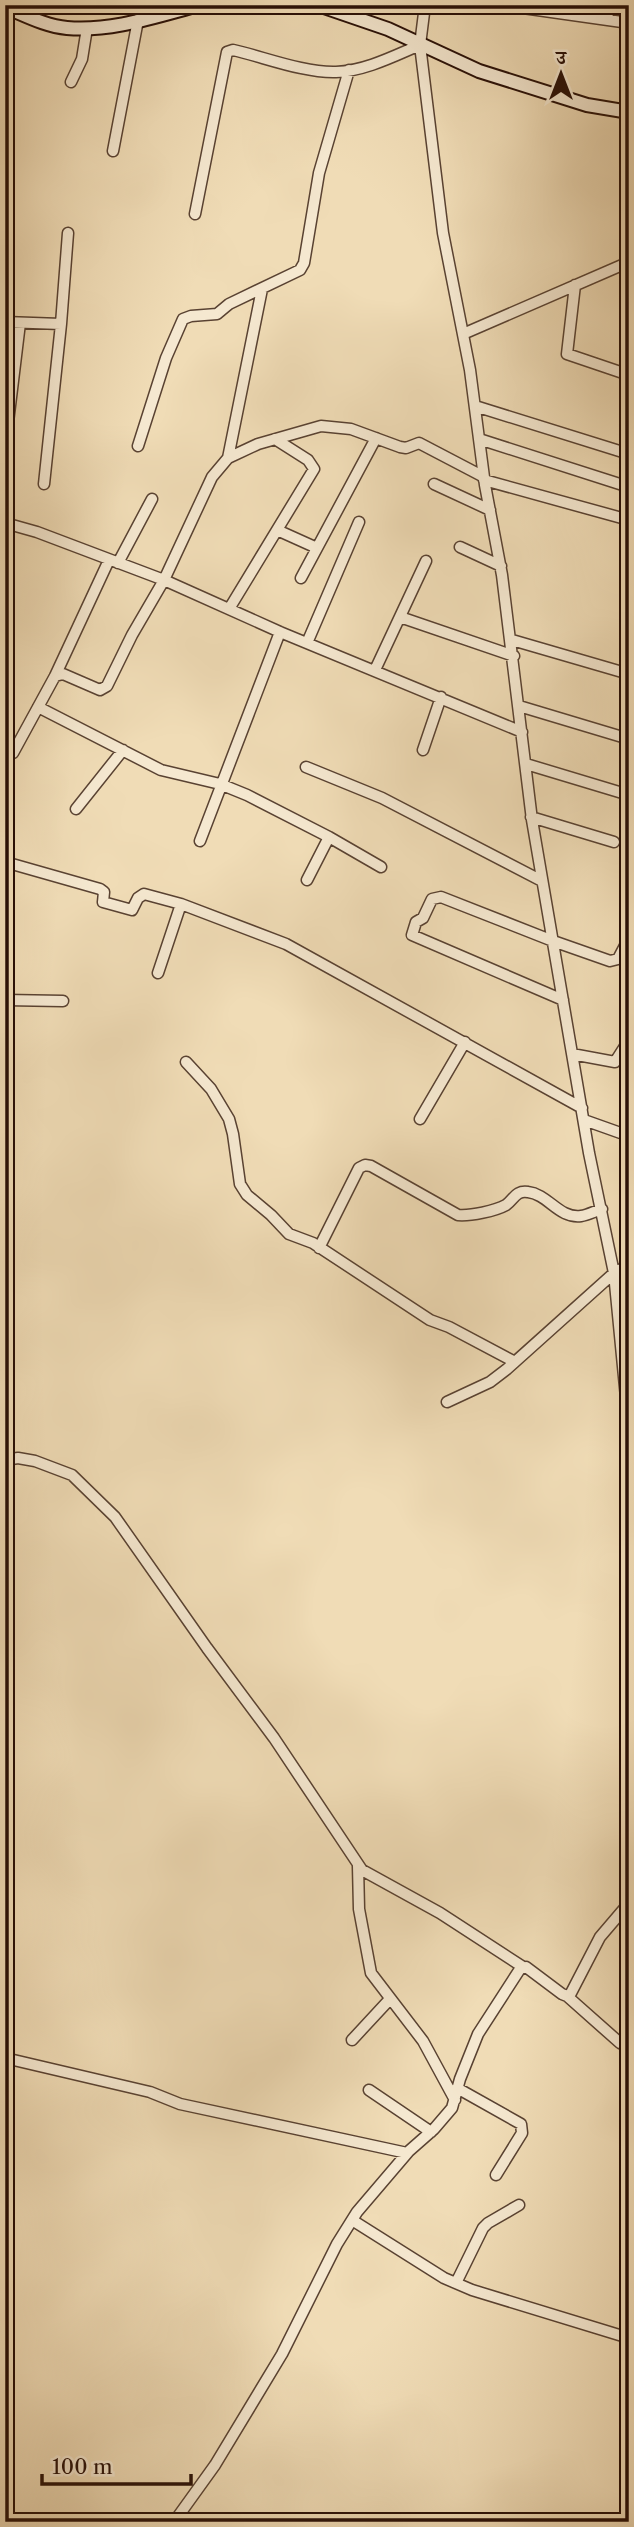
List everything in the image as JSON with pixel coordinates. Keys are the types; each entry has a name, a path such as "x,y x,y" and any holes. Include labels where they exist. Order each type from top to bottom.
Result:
{"street":[{"path":"5,7 65,28 87,28 121,25 200,5"},
{"path":"318,5 388,29 479,71 587,105 629,112"},
{"path":"425,5 420,46 443,233 463,334 484,478 501,566 514,656 531,817 584,1120 614,1273 629,1429"},
{"path":"502,5 555,9 629,23"},
{"path":"607,20 610,5"},
{"path":"113,151 138,20"},
{"path":"71,82 82,59 87,28"},
{"path":"195,214 228,52 233,50 309,69 334,72 377,63 420,46"},
{"path":"138,446 166,358 183,319 217,314 229,304 300,270 304,263 319,173 349,70"},
{"path":"44,484 68,233"},
{"path":"463,334 629,262"},
{"path":"575,285 566,354 629,375"},
{"path":"228,458 262,289"},
{"path":"5,322 61,324"},
{"path":"5,447 20,323"},
{"path":"475,406 629,454"},
{"path":"55,676 63,674 100,690 107,686 132,635 164,580 212,477 228,458 275,439 321,426 351,429 406,448 419,443 484,478 629,520"},
{"path":"301,579 376,438"},
{"path":"229,609 314,468 308,460 275,439"},
{"path":"479,439 629,487"},
{"path":"434,484 490,510"},
{"path":"13,753 114,561 152,499"},
{"path":"307,643 359,522"},
{"path":"5,523 37,532 164,580 280,632 522,732"},
{"path":"278,530 317,548"},
{"path":"460,547 501,566"},
{"path":"375,670 426,561"},
{"path":"400,617 514,656"},
{"path":"200,841 280,632"},
{"path":"512,640 629,674"},
{"path":"423,750 441,697"},
{"path":"519,706 629,739"},
{"path":"38,707 176,775 220,784 329,837 381,867"},
{"path":"76,809 123,750"},
{"path":"526,764 629,794"},
{"path":"306,767 382,798 542,881"},
{"path":"531,817 614,842"},
{"path":"307,880 329,837"},
{"path":"5,862 100,890 104,892 103,902 128,911 134,908 140,894 181,904 286,944 582,1108"},
{"path":"563,1000 411,933 417,921 423,918 432,899 441,897 553,941 615,961 629,938"},
{"path":"158,973 181,904"},
{"path":"5,1000 62,1001"},
{"path":"572,1054 615,1062 629,1040"},
{"path":"420,1119 465,1042"},
{"path":"186,1062 211,1089 229,1119 242,1190 289,1234 320,1248 430,1320 449,1327 515,1362"},
{"path":"584,1120 629,1136"},
{"path":"320,1248 359,1168 365,1165 458,1216 504,1206 515,1195 524,1191 535,1193 564,1213 577,1216 602,1209"},
{"path":"447,1402 490,1382 614,1273 629,1265"},
{"path":"5,1460 18,1458 35,1461 78,1479 116,1517 274,1738 365,1873 462,1926 567,1996 620,2043 629,2047"},
{"path":"358,1866 359,1909 368,1966 374,1980 424,2041 456,2099"},
{"path":"567,1996 600,1937 629,1903"},
{"path":"174,2522 215,2465 258,2395 352,2220 407,2153 453,2108 457,2088 478,2034 523,1967"},
{"path":"352,2040 390,1999"},
{"path":"5,2058 150,2092 180,2104 407,2153"},
{"path":"457,2088 521,2124 522,2133 496,2175"},
{"path":"369,2090 431,2132"},
{"path":"456,2283 483,2228 488,2222 519,2205"},
{"path":"352,2220 419,2264 472,2290 629,2338"}]}
